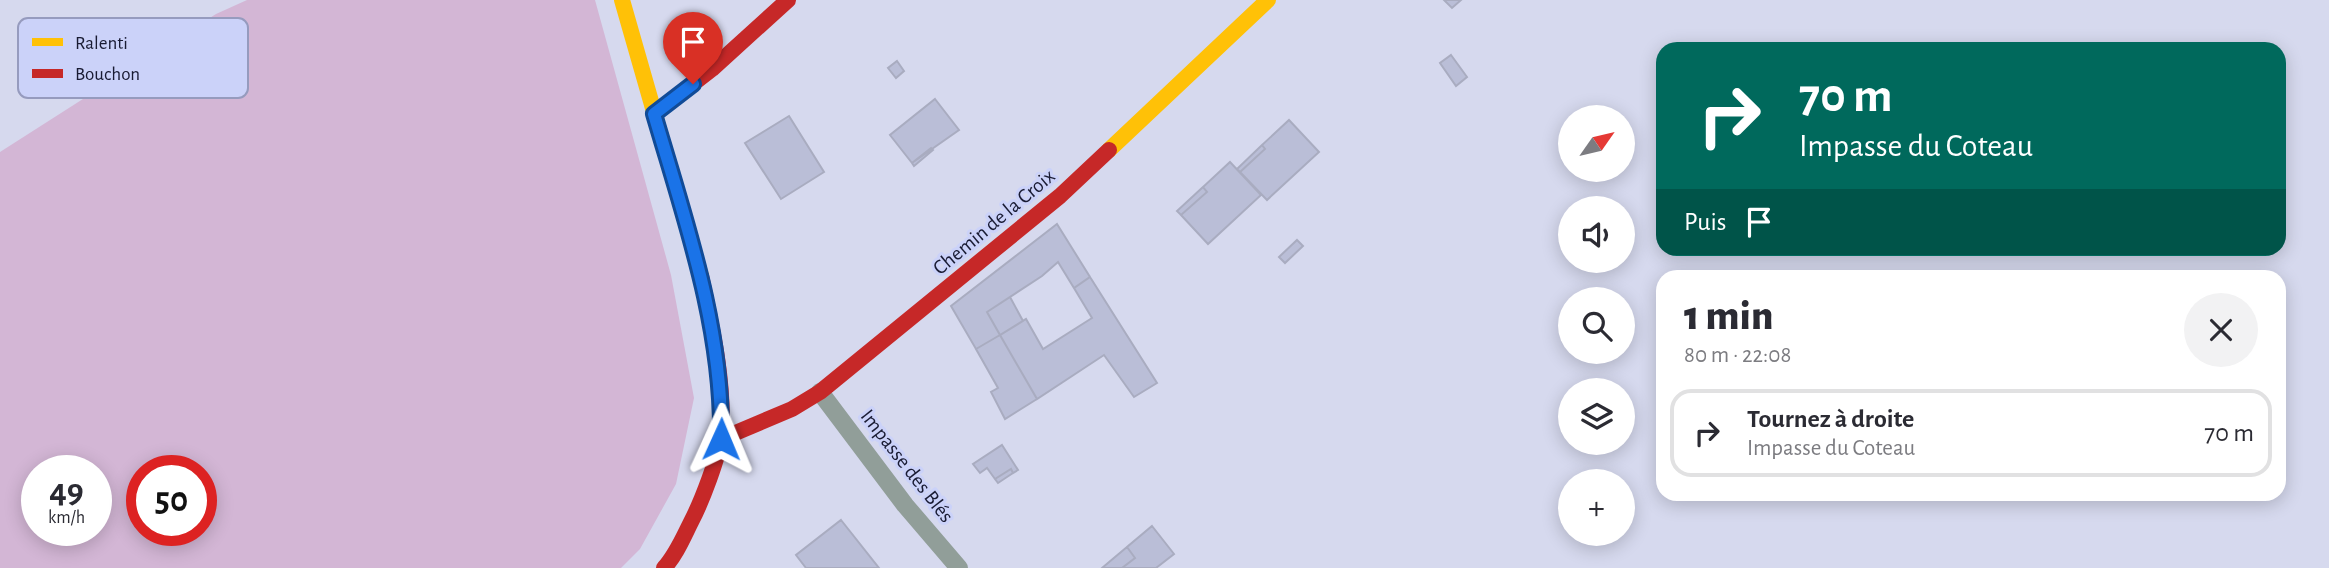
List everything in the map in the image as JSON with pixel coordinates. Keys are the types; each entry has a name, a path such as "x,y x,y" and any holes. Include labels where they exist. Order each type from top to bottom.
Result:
{"street":[{"path":"622,0 701,276 722,404 721,439 700,505 671,560 664,568"},
{"path":"654,114 712,69 788,0"},
{"name":"Chemin de la Croix","path":"721,439 792,410 820,391 1060,196 1268,0"}],"lane":[{"name":"Impasse des Blés","path":"820,391 905,505 960,568"}],"shaded area":[{"path":"247,0 595,0 671,275 694,398 676,484 640,549 621,568 0,568 0,152 85,98 248,98 248,18 210,18"}],"building":[{"path":"1444,0 1461,0 1452,8"},
{"path":"1451,55 1467,77 1456,86 1440,63"},
{"path":"897,61 904,71 896,78 888,68"},
{"path":"935,99 959,130 912,163 890,135"},
{"path":"789,116 824,172 781,199 745,143"},
{"path":"1289,120 1319,152 1267,200 1240,172 1265,149 1262,145"},
{"path":"1262,145 1265,149 1240,172 1237,169"},
{"path":"931,148 933,150 914,166 912,163"},
{"path":"1230,162 1261,195 1208,244 1181,215 1207,192 1203,187"},
{"path":"1203,187 1207,192 1181,215 1177,211"},
{"path":"1057,224 1090,277 1074,288 1058,262 1042,276 987,312 1000,335 976,349 951,306"},
{"path":"1297,240 1303,246 1285,263 1279,257"},
{"path":"1090,277 1157,383 1134,397 1104,355 1037,399 1000,335 1026,319 1043,349 1092,318 1074,288"},
{"path":"1010,297 1023,321 1000,335 987,312"},
{"path":"1000,335 1037,399 1005,419 991,392 998,388 976,349"},
{"path":"1002,445 1018,470 1013,473 1011,469 995,479 987,468 980,473 973,464"},
{"path":"1011,469 1013,473 998,483 995,479"},
{"path":"841,520 879,568 806,568 796,555"},
{"path":"1152,526 1174,554 1156,568 1122,568 1135,558 1127,547"},
{"path":"1127,547 1135,558 1122,568 1102,568"}],"traffic: slow":[{"path":"622,0 701,276"},
{"path":"1109,150 1268,0"}],"traffic: jam":[{"path":"654,114 712,69 788,0"},
{"path":"721,439 792,409 820,392 1060,196 1109,150"},
{"path":"664,568 679,546 700,504 720,445 722,416 719,376 701,276"}],"route":[{"path":"693,84 654,114 701,276 722,404 721,439"}]}
